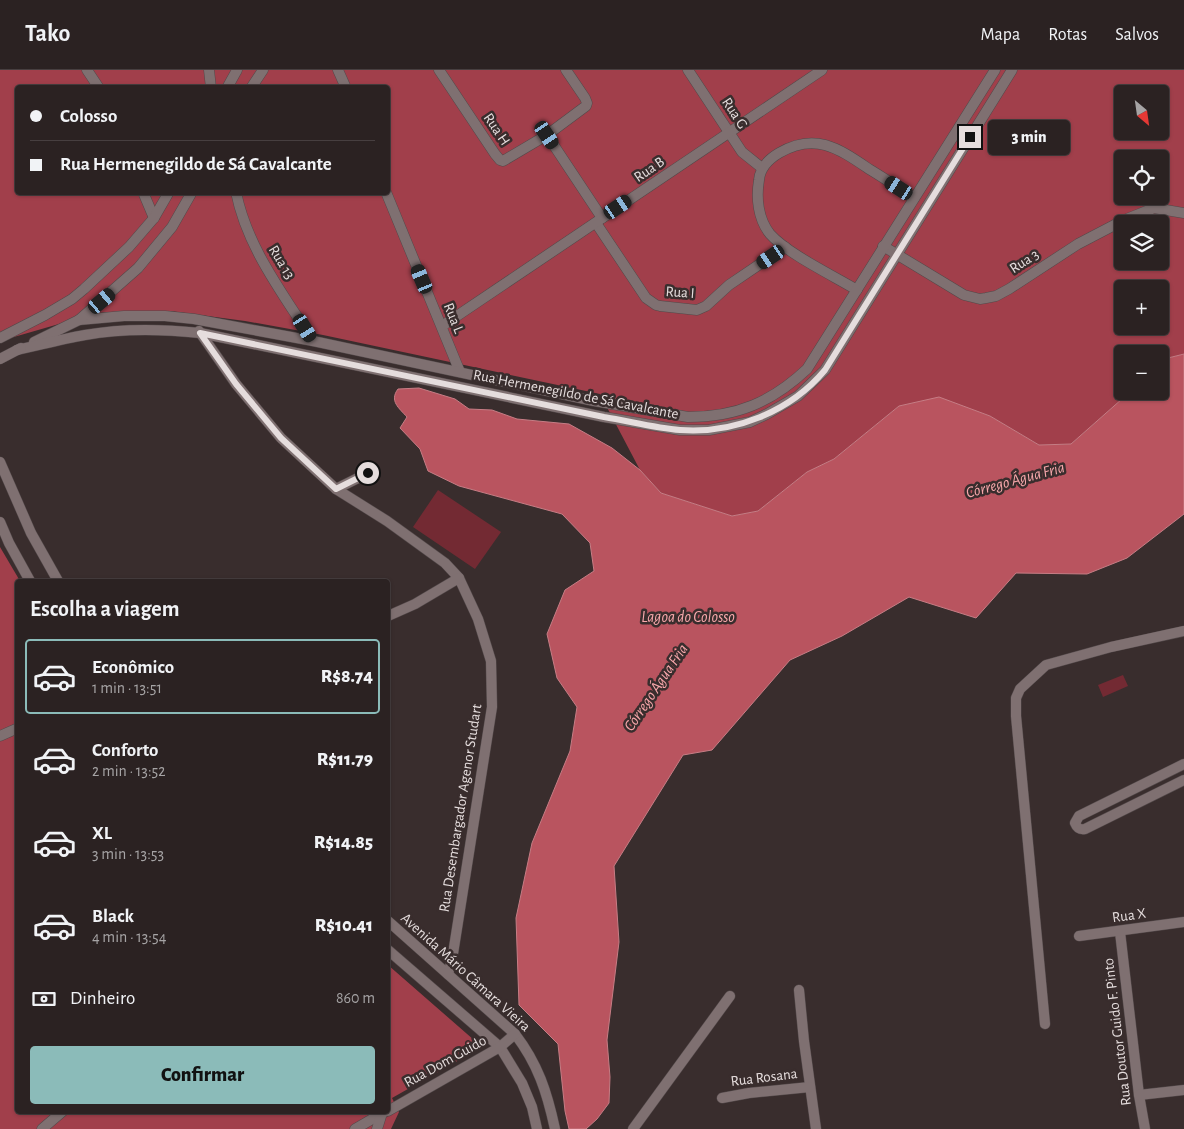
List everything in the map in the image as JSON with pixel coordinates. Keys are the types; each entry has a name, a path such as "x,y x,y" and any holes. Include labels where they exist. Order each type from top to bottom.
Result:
{"street":[{"path":"87,70 97,85"},
{"path":"209,70 211,85"},
{"path":"229,85 237,70"},
{"path":"253,85 263,70"},
{"path":"338,70 345,85"},
{"name":"Rua H","path":"439,70 500,160 506,160 547,135 583,109 587,103 566,70"},
{"name":"Rua G","path":"688,70 742,152 762,168"},
{"name":"Rua B","path":"442,326 822,70"},
{"name":"Rua Hermenegildo de Sá Cavalcante","path":"79,320 124,316 165,316 194,319 313,341 594,401 688,417 730,413 777,394 807,369 995,70"},
{"name":"Rua Hermenegildo de Sá Cavalcante","path":"17,350 86,334 126,330 169,329 200,333 604,417 680,430 709,430 750,422 798,396 819,377 898,255 1012,70"},
{"path":"547,135 599,220"},
{"path":"857,290 785,247 770,234 762,219 757,195 762,168 775,156 794,146 817,144 840,150 914,198"},
{"path":"144,195 154,218"},
{"path":"0,338 29,324 72,299 129,247 154,218 167,195"},
{"path":"0,359 79,320 138,268 172,227 190,195"},
{"name":"Rua 13","path":"237,195 245,224 257,250 313,341"},
{"name":"Rua L","path":"387,195 460,372"},
{"name":"Rua 3","path":"883,246 964,295 980,299 996,296 1009,289 1078,244 1124,220 1154,208 1184,213"},
{"name":"Rua I","path":"599,220 646,298 660,306 697,310 706,306 729,285 785,247"},
{"name":"Rua Desembargador Agenor Studart","path":"194,319 200,333 236,384 281,438 336,489 387,521 444,563 459,578 478,618 491,661 492,707 452,960 448,974"},
{"path":"0,462 31,533 57,579"},
{"path":"336,489 368,473"},
{"path":"0,522 29,579"},
{"path":"390,615 416,604 459,578"},
{"path":"1045,1024 1016,716 1016,698 1020,689 1036,672 1046,665 1111,647 1184,631"},
{"path":"0,736 15,729"},
{"path":"1184,764 1079,816 1075,823 1077,828 1085,829 1184,780"},
{"name":"Rua X","path":"1079,936 1184,922"},
{"name":"Avenida Mário Câmara Vieira","path":"390,926 448,974 515,1034 525,1047 542,1080 555,1129"},
{"name":"Rua Doutor Guido F. Pinto","path":"1120,932 1144,1129"},
{"path":"390,952 500,1047 522,1082 532,1107 537,1129"},
{"path":"799,990 816,1129"},
{"path":"633,1129 730,996"},
{"name":"Rua Dom Guido","path":"390,1109 500,1047 515,1034"},
{"name":"Rua Rosana","path":"722,1098 749,1093 810,1087"},
{"path":"1139,1095 1184,1090"},
{"path":"45,1128 60,1114"},
{"name":"Rua Dom Guido","path":"355,1129 381,1114"},
{"path":"378,1129 384,1114"}],"shaded area":[{"path":"0,70 1184,70 1184,354 1169,358 1169,345 1114,345 1114,400 1121,400 1071,444 1039,445 990,416 939,398 899,406 834,459 807,472 758,511 732,516 661,493 640,470 600,394 323,335 245,321 170,311 97,313 0,341"},
{"path":"438,490 501,532 475,569 413,527"},
{"path":"0,547 19,579 15,579 15,1114 390,1114 390,967 482,1047 392,1098 399,1112 391,1129 0,1129"},
{"path":"1123,675 1128,686 1103,697 1098,685"}],"water":[{"name":"Lagoa do Colosso","path":"1184,354 1184,514 1127,558 1087,574 1016,573 976,618 909,597 842,636 790,660 712,750 683,755 614,866 619,942 607,1040 610,1077 609,1103 597,1119 586,1129 569,1129 565,1111 558,1044 519,1005 516,918 532,843 570,751 577,707 557,678 547,634 565,590 594,571 590,543 562,514 459,486 428,471 420,449 400,428 407,417 395,401 395,393 398,389 419,388 455,399 469,409 492,410 517,419 569,424 612,448 640,470 661,493 732,516 758,511 807,472 834,459 899,406 939,397 990,416 1039,445 1071,444 1121,400 1169,400 1169,358"}],"route":[{"path":"368,473 336,489 281,438 236,384 200,333 604,417 680,430 709,430 740,425 767,414 798,396 825,370 970,137"}],"water label":[{"name":"Córrego Água Fria","path":"1015,479"},
{"name":"Córrego Água Fria","path":"655,687"}]}
